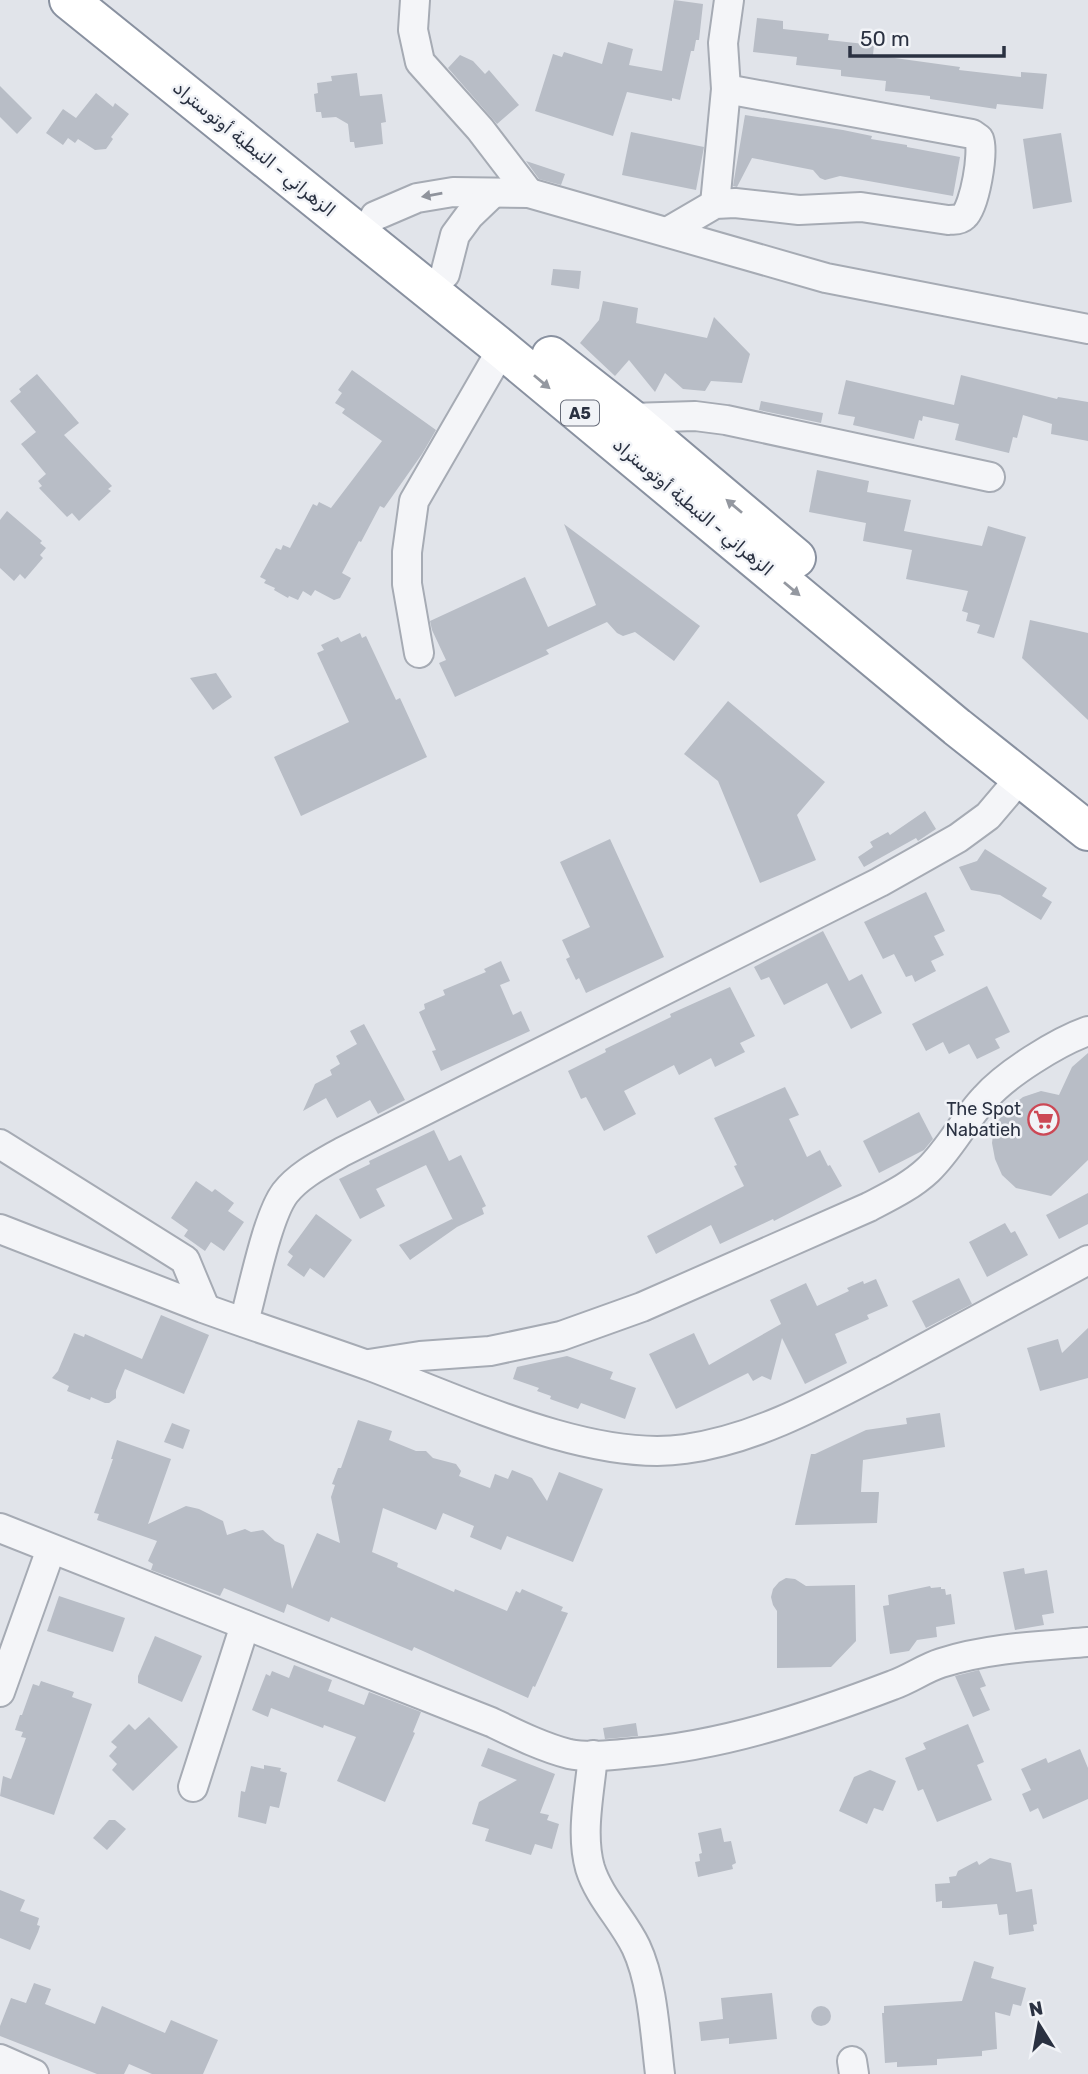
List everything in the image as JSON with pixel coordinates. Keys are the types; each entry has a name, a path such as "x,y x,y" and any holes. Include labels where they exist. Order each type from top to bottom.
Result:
{"highway":[{"name":"الزهراني - النبطية أوتوستراد","path":"69,0 110,9 502,349 1088,831"},
{"name":"الزهراني - النبطية أوتوستراد","path":"158,53 375,216 630,418 1007,737 1088,801"}],"street":[{"path":"415,0 413,30 421,62 480,129 529,193"},
{"path":"715,204 726,89 723,43 729,0"},
{"path":"667,232 715,204 735,203 799,210 861,207 932,219 959,219 968,212 982,152 979,139 972,134 726,89"},
{"path":"375,216 417,198 453,192 529,193 826,278 1088,329"},
{"path":"445,274 455,235 492,193"},
{"path":"419,653 407,584 407,552 414,501 502,349"},
{"path":"630,418 695,416 726,420 990,477"},
{"path":"244,1322 275,1213 285,1193 309,1172 342,1152 880,882 968,831 988,816 1021,777"},
{"path":"366,1365 420,1356 490,1351 561,1336 642,1307 869,1207 904,1189 929,1169 986,1097 1049,1050 1088,1031"},
{"path":"0,1144 185,1260 205,1308"},
{"path":"0,1229 205,1308 537,1429 621,1449 683,1450 757,1430 819,1404 1088,1260"},
{"path":"0,1528 491,1722 534,1743 572,1754 668,1751 737,1737 806,1717 884,1689 940,1663 992,1651 1088,1642"},
{"path":"0,1692 51,1549"},
{"path":"193,1787 245,1625"},
{"path":"593,1755 586,1822 591,1870 635,1945 642,1962 653,2017 660,2074"},
{"path":"0,2059 34,2074"}],"building":[{"path":"674,0 703,4 699,40 696,40 694,51 691,51 680,100 672,98 672,101 627,92 613,136 535,111 553,54 562,57 564,52 602,64 608,42 633,49 629,65 662,71"},
{"path":"757,18 783,21 783,29 829,34 828,40 874,45 873,55 960,67 959,70 1021,77 1021,72 1047,74 1043,109 997,104 996,109 930,99 930,96 885,91 886,81 841,76 841,70 796,65 797,57 753,52"},
{"path":"460,55 473,61 485,74 489,70 519,105 497,124 448,68"},
{"path":"357,73 360,96 382,94 386,122 381,123 383,144 355,148 354,142 350,142 348,124 336,117 322,118 321,112 316,112 314,94 318,93 317,83 332,81 331,76"},
{"path":"0,86 32,118 17,134 0,117"},
{"path":"96,93 113,107 115,103 129,114 111,137 113,139 106,149 95,150 78,139 75,143 68,138 63,145 46,133 63,109 76,118"},
{"path":"745,115 843,130 872,136 871,139 960,157 953,196 840,176 825,180 813,170 752,158 737,187 733,186"},
{"path":"631,132 704,147 696,190 622,175"},
{"path":"1061,133 1072,202 1033,209 1023,139"},
{"path":"526,161 565,174 561,185 539,179"},
{"path":"553,269 581,271 579,289 551,285"},
{"path":"603,301 638,308 636,323 707,338 714,317 750,354 742,383 711,381 705,391 683,389 665,373 655,392 629,360 615,376 580,343 599,320"},
{"path":"352,370 436,430 384,508 380,506 361,542 359,541 342,573 351,578 340,598 334,600 315,590 311,596 303,591 298,600 289,596 288,598 264,583 266,580 260,577 276,548 281,550 283,545 290,548 313,504 317,506 319,502 331,508 382,441 342,413 345,409 335,403 342,393 338,390"},
{"path":"37,374 79,423 64,435 112,486 108,489 111,491 79,521 72,513 67,517 39,488 42,486 38,481 46,474 21,444 36,432 10,401 21,392 19,389"},
{"path":"961,375 1057,399 1088,402 1088,441 1051,434 1052,424 1023,415 1017,438 1013,437 1009,453 955,440 959,424 923,416 922,421 919,420 914,439 853,425 855,417 838,414 846,380 954,405"},
{"path":"761,401 823,413 821,423 759,410"},
{"path":"817,470 869,481 867,492 911,500 904,531 982,546 988,526 1026,537 994,638 977,633 980,625 966,621 968,613 962,611 968,591 906,579 912,550 863,541 866,523 809,512"},
{"path":"7,511 42,541 40,543 46,548 40,555 43,558 25,579 20,574 14,581 0,568 0,520"},
{"path":"564,524 700,626 674,661 635,632 623,636 607,622 546,650 549,654 455,697 439,663 446,660 430,621 525,577 548,627 596,605"},
{"path":"1030,620 1088,633 1088,720 1022,658"},
{"path":"360,633 362,638 366,636 396,700 400,698 427,757 301,816 274,757 349,722 317,653 324,650 321,645 338,637 341,642"},
{"path":"216,673 232,697 213,710 190,678"},
{"path":"728,701 825,782 797,815 816,860 760,883 718,781 684,754"},
{"path":"925,811 936,829 918,841 916,838 864,867 858,857 873,847 870,842 888,832 890,835"},
{"path":"610,839 664,957 586,993 566,959 570,957 562,940 590,927 560,862"},
{"path":"985,849 1047,888 1042,896 1052,902 1041,920 1000,895 971,890 959,867 977,861"},
{"path":"926,892 945,931 934,936 944,955 931,961 936,971 915,982 912,975 906,977 894,954 883,959 864,922"},
{"path":"823,931 849,981 862,974 882,1013 851,1029 827,983 784,1005 769,977 761,980 754,967"},
{"path":"501,961 510,981 500,985 513,1015 521,1011 530,1031 441,1071 432,1051 436,1050 419,1012 425,1009 424,1004 445,995 443,990 486,972 484,969"},
{"path":"987,986 1010,1032 995,1039 1000,1048 977,1059 969,1044 949,1054 943,1042 926,1051 912,1024"},
{"path":"730,987 755,1036 740,1043 745,1052 715,1067 711,1058 679,1075 674,1065 624,1091 636,1114 604,1131 586,1097 581,1099 568,1071 606,1052 605,1049 671,1017 670,1014"},
{"path":"364,1024 405,1100 378,1114 370,1100 337,1118 326,1098 303,1111 315,1084 332,1075 330,1070 340,1064 336,1056 357,1044 350,1031"},
{"name":"The Spot Nabatieh","path":"1088,1053 1088,1160 1051,1196 1016,1188 1002,1175 995,1159 992,1143 994,1127 1005,1111 1023,1097 1041,1091 1059,1095 1072,1067"},
{"path":"785,1087 799,1115 789,1119 807,1157 820,1150 842,1186 774,1221 773,1219 720,1244 711,1225 656,1254 647,1236 744,1186 714,1118"},
{"path":"919,1112 933,1139 924,1150 879,1173 863,1141"},
{"path":"434,1130 449,1161 461,1155 486,1206 482,1208 484,1214 457,1227 410,1260 399,1245 453,1220 426,1165 376,1189 385,1206 360,1219 339,1179 370,1164 369,1161"},
{"path":"196,1181 212,1192 215,1189 234,1203 228,1211 244,1222 224,1251 211,1242 205,1251 184,1236 188,1230 171,1218"},
{"path":"1088,1193 1088,1224 1059,1239 1046,1215"},
{"path":"316,1214 352,1240 324,1278 310,1268 304,1277 287,1265 293,1256 288,1252"},
{"path":"1005,1223 1011,1233 1015,1231 1028,1255 987,1277 969,1242"},
{"path":"959,1278 972,1304 926,1328 912,1301"},
{"path":"876,1279 888,1306 867,1315 869,1319 835,1334 847,1363 805,1384 782,1338 771,1380 762,1376 753,1381 748,1373 676,1409 649,1354 694,1333 709,1365 781,1324 770,1300 806,1283 817,1306 849,1291 847,1288"},
{"path":"161,1315 209,1335 184,1394 125,1369 116,1398 105,1403 67,1391 69,1386 52,1378 58,1371 74,1333 84,1337 85,1334 142,1359"},
{"path":"1088,1328 1088,1378 1040,1391 1027,1348 1058,1339 1062,1353"},
{"path":"567,1356 613,1372 610,1379 636,1388 625,1419 581,1403 578,1409 550,1399 551,1396 537,1391 539,1388 513,1379 517,1367"},
{"path":"940,1413 945,1447 863,1460 861,1492 879,1492 877,1523 795,1525 811,1454 866,1430 907,1424 906,1418"},
{"path":"358,1420 392,1431 389,1440 416,1451 426,1451 433,1458 456,1464 461,1471 459,1476 490,1488 495,1474 508,1479 512,1470 532,1478 547,1501 559,1472 603,1489 573,1562 507,1536 501,1550 470,1537 474,1526 443,1513 436,1530 383,1508 372,1552 398,1563 397,1567 507,1611 516,1591 520,1593 522,1589 563,1607 561,1611 568,1613 528,1698 414,1647 412,1651 331,1617 329,1622 287,1604 284,1613 224,1588 220,1596 151,1570 153,1564 148,1561 157,1541 97,1520 99,1514 94,1513 117,1440 171,1459 148,1524 186,1506 199,1509 223,1521 227,1535 245,1529 251,1532 263,1530 284,1545 292,1589 317,1533 340,1543 331,1497 335,1485 332,1484 338,1468 341,1468"},
{"path":"172,1423 190,1430 183,1449 164,1442"},
{"path":"1024,1568 1025,1574 1047,1570 1054,1613 1042,1615 1044,1625 1015,1630 1003,1572"},
{"path":"786,1578 795,1579 806,1586 855,1585 856,1641 831,1667 777,1668 777,1611 771,1597 773,1589"},
{"path":"930,1586 941,1587 945,1589 946,1595 951,1594 955,1624 936,1627 937,1637 917,1640 909,1651 890,1654 883,1606 889,1605 888,1595"},
{"path":"59,1596 125,1618 113,1652 47,1631"},
{"path":"155,1636 202,1656 182,1702 138,1683 138,1676"},
{"path":"294,1665 332,1680 328,1691 364,1705 369,1692 421,1712 413,1732 415,1733 385,1802 337,1781 356,1737 324,1725 323,1728 271,1708 268,1717 252,1710 266,1674 270,1676 272,1671 289,1678"},
{"path":"979,1670 986,1686 980,1688 990,1710 973,1717 955,1676"},
{"path":"41,1681 74,1692 72,1697 92,1704 54,1815 0,1796 3,1776 11,1779 26,1738 21,1737 23,1732 15,1730 20,1715 33,1684 39,1686"},
{"path":"149,1717 178,1747 133,1791 112,1770 117,1764 109,1756 117,1747 111,1742 129,1724 135,1730"},
{"path":"636,1723 638,1736 605,1739 603,1728"},
{"path":"968,1724 984,1762 977,1765 992,1800 937,1822 923,1789 918,1791 905,1758 926,1749 923,1743"},
{"path":"488,1748 555,1774 540,1813 549,1815 547,1820 559,1824 552,1849 535,1844 531,1855 485,1841 489,1829 472,1824 479,1802 517,1780 481,1766"},
{"path":"1080,1749 1088,1768 1088,1799 1043,1819 1038,1808 1030,1812 1022,1794 1031,1790 1021,1769 1046,1758 1048,1763"},
{"path":"264,1765 281,1768 280,1771 287,1773 279,1808 270,1806 266,1824 238,1817 241,1791 245,1792 251,1766 264,1769"},
{"path":"870,1770 896,1781 883,1811 874,1808 867,1824 839,1811 854,1777"},
{"path":"109,1820 115,1820 126,1829 107,1850 93,1838"},
{"path":"721,1828 724,1842 731,1841 736,1863 732,1865 733,1869 698,1877 695,1862 700,1861 699,1854 702,1853 698,1833"},
{"path":"990,1858 1011,1863 1016,1892 1032,1889 1037,1924 1033,1925 1034,1931 1009,1935 1007,1914 999,1915 997,1904 942,1908 942,1901 936,1902 935,1884 950,1883 949,1877 956,1876 958,1871 977,1861 979,1865"},
{"path":"0,1890 25,1900 20,1911 39,1918 37,1925 40,1926 30,1950 0,1938"},
{"path":"974,1961 994,1967 991,1978 1026,1988 1021,2006 1013,2004 1010,2016 995,2012 997,2049 982,2051 982,2056 937,2059 937,2065 897,2067 897,2062 885,2063 882,2013 884,2006 962,2001"},
{"path":"34,1983 51,1989 45,2004 95,2024 102,2006 165,2033 171,2020 218,2040 203,2074 152,2074 129,2064 124,2074 97,2074 0,2036 0,2026 11,1998 26,2003"},
{"path":"772,1993 777,2039 729,2044 729,2038 701,2041 699,2022 723,2019 721,1998"},
{"path":"821,2006 828,2009 831,2016 828,2023 821,2026 814,2023 811,2016 814,2009"}],"place":[{"name":"The Spot Nabatieh","path":"1044,1119"}]}
